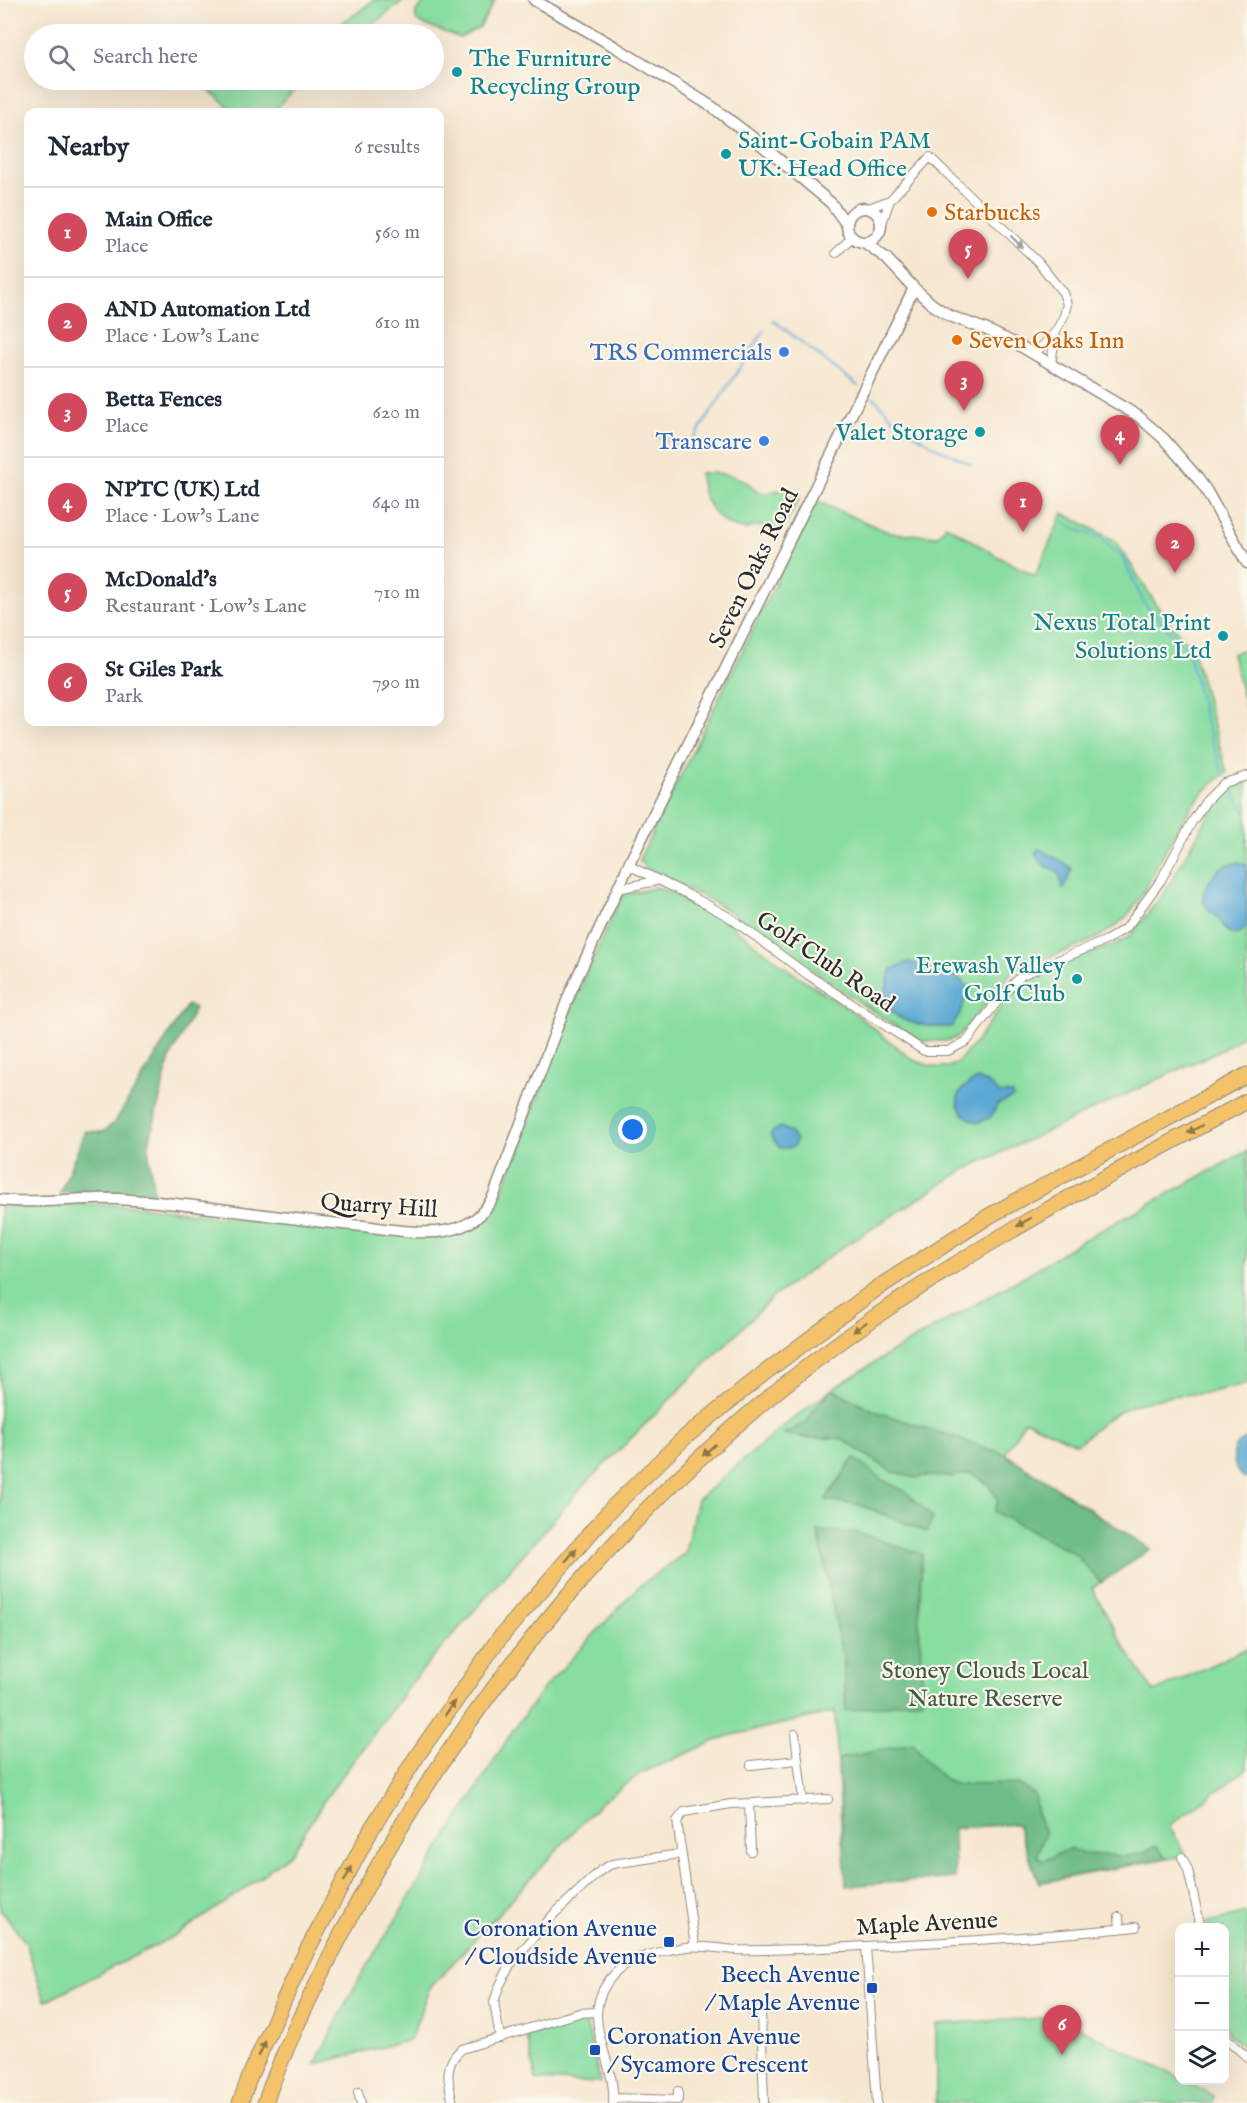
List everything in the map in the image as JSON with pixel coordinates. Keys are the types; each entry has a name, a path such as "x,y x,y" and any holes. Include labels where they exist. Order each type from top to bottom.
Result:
{"highway":[{"path":"240,2103 301,1962 372,1828 423,1747 498,1640 612,1508 692,1432 763,1374 876,1288 989,1216 1247,1075"},
{"path":"265,2103 305,2007 364,1888 413,1808 496,1684 540,1629 634,1523 724,1436 788,1383 876,1316 946,1269 1052,1206 1247,1101"}],"street":[{"path":"534,0 706,103 752,137 831,203 847,225 852,237 864,242 886,258 933,305 950,316 993,333 1035,354 1126,408 1164,439 1185,461 1206,490 1247,563"},
{"path":"864,242 873,240 890,200 930,157 1038,262 1060,288 1067,309 1056,331 1035,354"},
{"path":"831,203 854,210 869,208 890,200"},
{"path":"869,208 878,213 886,258"},
{"path":"847,225 854,210"},
{"path":"836,253 852,237"},
{"name":"Seven Oaks Road","path":"628,865 914,288"},
{"path":"1051,364 1056,331"},
{"name":"Golf Club Road","path":"628,865 729,917 798,968 924,1051 948,1051 966,1041 999,999 1022,975 1107,940 1127,927 1161,880 1206,801 1224,783 1247,776"},
{"name":"Quarry Hill","path":"0,1200 18,1202 96,1199 146,1201 298,1220 436,1232 473,1222 488,1207 494,1195 570,993 628,865"},
{"path":"618,889 660,880"},
{"path":"795,1734 803,1801"},
{"path":"751,1765 798,1760"},
{"path":"695,1946 676,1821 684,1812 731,1804 828,1799"},
{"path":"749,1804 751,1851"},
{"path":"500,2038 494,2002 499,1987 510,1965 552,1916 601,1869 612,1864 680,1854"},
{"path":"1182,1857 1188,1870 1201,1923"},
{"path":"1119,1917 1120,1929"},
{"name":"Maple Avenue","path":"597,2013 599,1998 604,1987 614,1973 624,1965 647,1955 695,1946 735,1950 866,1946 1136,1927"},
{"path":"866,1946 877,2103"},
{"path":"751,2011 761,2011 764,2103"},
{"path":"453,2103 447,2074 454,2055 462,2049 579,2013 597,2013 613,2100 678,2100 678,2091"},
{"path":"1229,2041 1247,2057"},
{"path":"358,2092 361,2103"}],"green space":[{"path":"373,0 404,0 374,24 340,24"},
{"path":"428,0 495,0 480,27 460,38 444,32 444,24 420,23 416,20 416,11"},
{"path":"209,90 294,90 277,108 230,108"},
{"path":"700,473 730,475 741,479 760,493 785,490 800,497 781,532 758,526 744,529 734,527 718,517 712,509 703,492"},
{"path":"816,501 890,533 938,536 946,525 1035,576 1063,513 1116,541 1157,606 1193,651 1227,773 1214,782 1192,806 1173,836 1139,900 1125,918 1088,942 1017,968 963,1031 956,1038 945,1041 922,1041 900,1029 724,908 645,867 639,860"},
{"path":"1247,648 1247,713 1232,654"},
{"path":"1247,782 1247,1032 1223,1049 962,1171 838,1250 772,1298 583,1486 412,1682 325,1799 292,1852 243,1890 178,1934 45,2001 26,1943 0,1909 0,1206 27,1208 81,1204 137,1206 304,1227 441,1237 465,1232 485,1221 496,1208 571,1011 623,895 658,887 712,913 793,973 852,1011 913,1060 934,1067 948,1067 957,1063 975,1043 1021,982 1059,968 1057,962 1100,950 1130,936 1164,893 1213,808 1233,786"},
{"path":"187,1005 195,1008 169,1061 148,1147 154,1195 112,1192 60,1193 85,1131 103,1132 115,1122"},
{"name":"Stoney Clouds Local Nature Reserve","path":"1247,1151 1247,1384 1207,1393 1171,1396 1132,1405 1107,1419 1077,1444 1025,1420 1005,1454 1150,1549 1092,1588 1126,1650 1154,1692 1247,1648 1247,1769 1169,1826 1187,1857 1167,1858 1039,1883 1017,1824 954,1828 954,1834 842,1844 835,1712 728,1736 640,1774 599,1804 429,1989 410,2040 315,2064 357,1982 513,1730 544,1688 638,1587 685,1553 697,1500 776,1432 832,1389 1081,1241"},
{"path":"832,1389 877,1412 1005,1454 1150,1549 1101,1583 1074,1553 994,1512 998,1500 988,1484 971,1473 949,1477 916,1478 891,1471 840,1438 806,1438 783,1434 807,1422 813,1411"},
{"path":"854,1458 884,1481 905,1491 933,1518 927,1532 860,1505 825,1500"},
{"path":"818,1531 855,1532 922,1554 919,1622 923,1699 846,1711 844,1664"},
{"path":"913,1743 945,1780 958,1785 1018,1784 1034,1795 1037,1813 1045,1833 1037,1855 1043,1861 1071,1848 1082,1854 1127,1856 1143,1853 1156,1846 1167,1858 1039,1883 1017,1824 954,1828 955,1878 846,1886 838,1759"},
{"path":"1247,1913 1247,2048 1229,2036 1229,1923 1208,1922"},
{"path":"1058,2017 1175,2076 1175,2085 1192,2085 1214,2096 1212,2103 936,2103 936,2024"},
{"path":"579,2019 587,2025 600,2083 536,2080 527,2036"}],"water":[{"path":"1039,849 1072,869 1064,888 1062,888 1059,872 1044,865 1037,857 1035,853"},
{"path":"1238,862 1247,864 1247,928 1236,934 1228,931 1207,907 1203,896 1206,886 1216,872 1224,866"},
{"path":"908,962 934,967 955,975 969,989 960,1014 951,1027 909,1022 898,1017 890,1009 886,999 892,969"},
{"path":"978,1079 987,1082 999,1093 1012,1094 1013,1098 998,1104 991,1117 979,1123 963,1113 957,1102 962,1090"},
{"path":"781,1127 790,1132 796,1140 795,1145 791,1148 780,1148 770,1135"},
{"path":"1247,1438 1247,1478 1244,1479 1236,1468 1234,1455 1235,1446"}],"waterway":[{"path":"773,320 858,386"},
{"path":"654,436 689,446 764,331"},
{"path":"873,397 900,425 937,448 971,464"},
{"path":"1065,523 1077,530 1101,537 1121,554 1144,603 1188,651 1205,719 1222,772"},
{"path":"1233,792 1247,815"}],"place":[{"name":"The Furniture Recycling Group","path":"457,72"},
{"name":"Saint-Gobain PAM UK: Head Office","path":"726,154"},
{"name":"Starbucks","path":"932,212"},
{"name":"McDonald's","path":"968,279"},
{"name":"Seven Oaks Inn","path":"957,340"},
{"name":"TRS Commercials","path":"784,352"},
{"name":"Betta Fences","path":"964,411"},
{"name":"Valet Storage","path":"980,432"},
{"name":"Transcare","path":"764,441"},
{"name":"NPTC (UK) Ltd","path":"1120,465"},
{"name":"Main Office","path":"1023,532"},
{"name":"AND Automation Ltd","path":"1175,573"},
{"name":"Nexus Total Print Solutions Ltd","path":"1223,636"},
{"name":"Erewash Valley Golf Club","path":"1077,979"},
{"name":"Coronation Avenue / Cloudside Avenue","path":"669,1942"},
{"name":"Beech Avenue / Maple Avenue","path":"872,1988"},
{"name":"Coronation Avenue / Sycamore Crescent","path":"595,2050"},
{"name":"St Giles Park","path":"1062,2055"}]}
